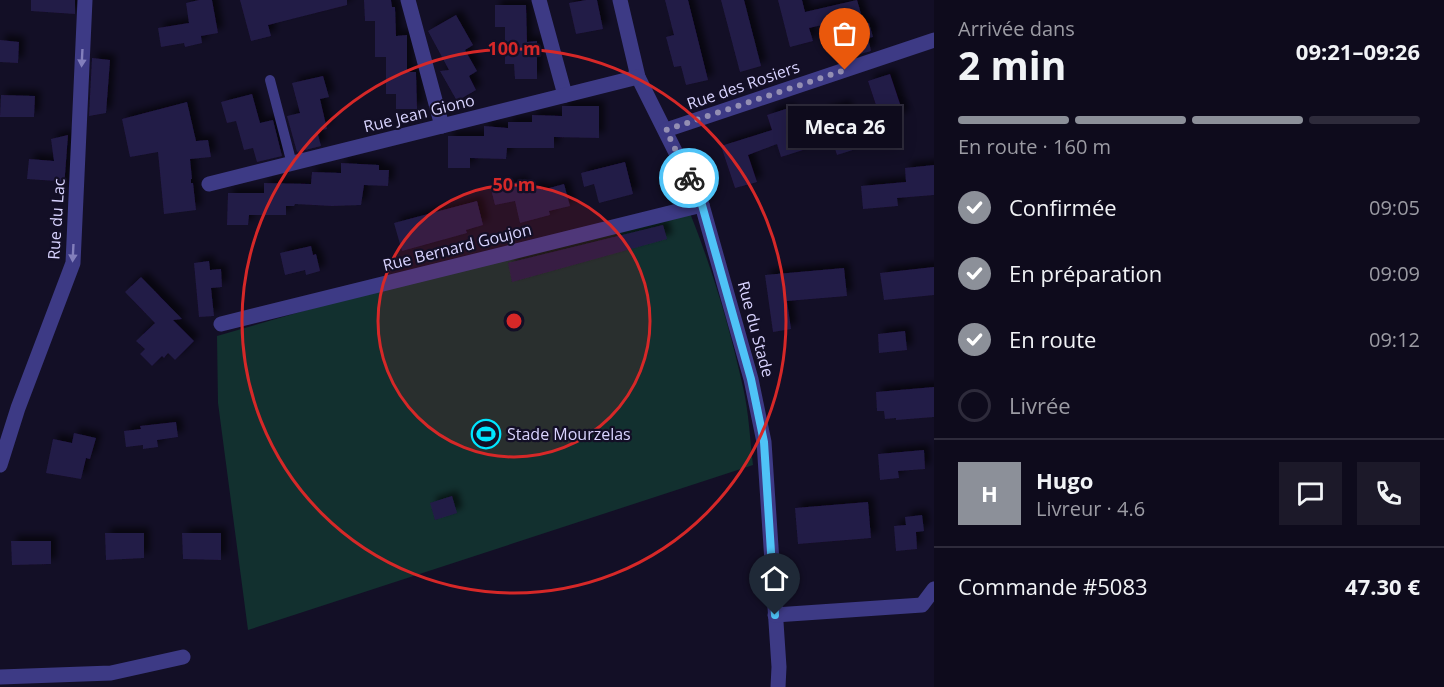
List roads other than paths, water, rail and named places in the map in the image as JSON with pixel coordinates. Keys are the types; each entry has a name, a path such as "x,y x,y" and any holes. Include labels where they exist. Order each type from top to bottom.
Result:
{"street":[{"name":"Rue du Lac","path":"0,465 18,408 73,263 85,0"},
{"path":"408,0 441,126"},
{"path":"539,0 565,95"},
{"name":"Rue du Stade","path":"620,0 638,76 702,205 751,379 764,442 779,667 778,687"},
{"name":"Rue des Rosiers","path":"666,130 934,40"},
{"name":"Rue Jean Giono","path":"209,184 638,76"},
{"name":"Rue Bernard Goujon","path":"221,324 702,205"},
{"path":"775,615 928,609 934,589"},
{"path":"0,677 111,673 183,657"}],"lane":[{"path":"270,80 292,164"}],"place":[{"name":"Meca 26","path":"845,70"},
{"name":"Stade Mourzelas","path":"486,434"}]}
